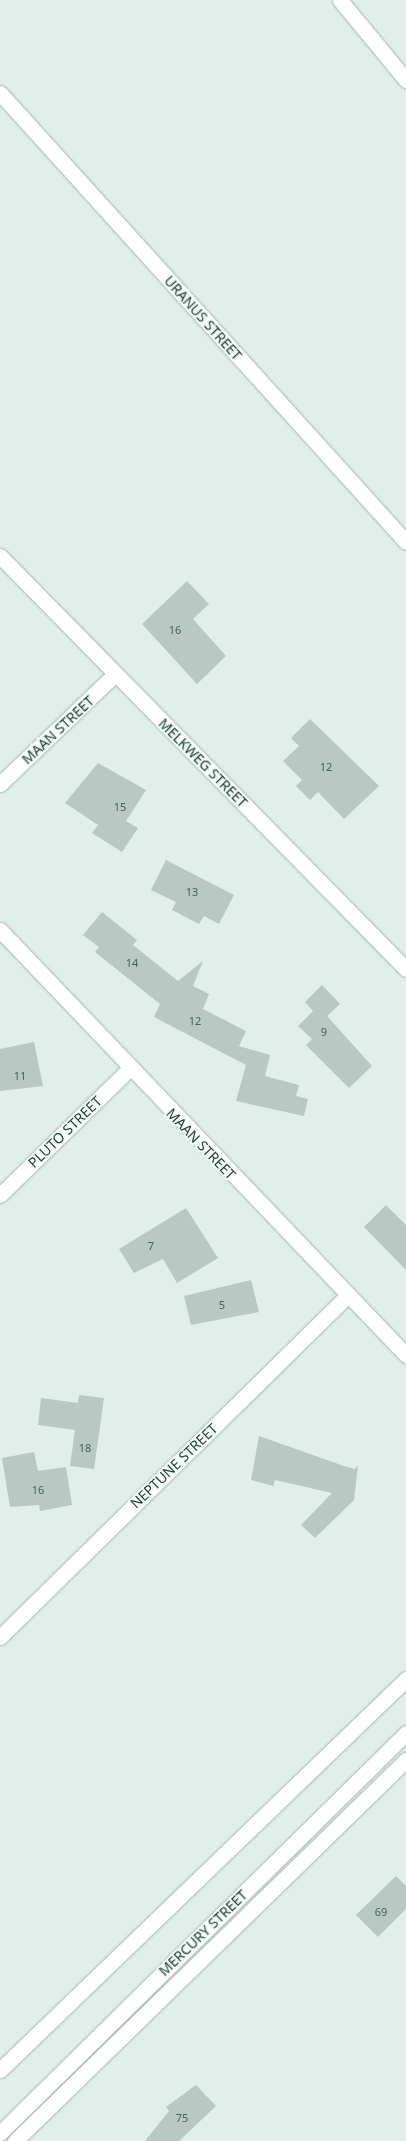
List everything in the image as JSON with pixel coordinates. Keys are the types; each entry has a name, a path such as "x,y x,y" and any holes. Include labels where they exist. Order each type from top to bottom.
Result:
{"street":[{"path":"340,0 406,80"},
{"name":"URANUS STREET","path":"0,93 406,542"},
{"name":"MELKWEG STREET","path":"0,556 406,969"},
{"name":"MAAN STREET","path":"0,784 115,674"},
{"name":"MAAN STREET","path":"0,930 129,1069 406,1355"},
{"name":"PLUTO STREET","path":"0,1196 129,1069"},
{"name":"NEPTUNE STREET","path":"0,1637 347,1296"},
{"path":"0,2070 406,1679"},
{"name":"MERCURY STREET","path":"0,2133 406,1734"},
{"name":"MERCURY STREET","path":"15,2141 406,1760"}],"building":[{"path":"187,581 209,604 193,619 226,656 197,684 142,624"},
{"path":"310,719 379,786 344,819 318,792 310,800 296,786 302,780 283,761 299,746 291,738"},
{"path":"98,763 146,790 126,821 138,828 122,852 92,833 98,825 65,803"},
{"path":"166,860 234,895 219,924 204,916 199,924 172,910 176,902 151,890"},
{"path":"102,912 137,940 133,945 178,981 203,961 193,986 209,994 203,1009 246,1031 239,1046 270,1055 265,1076 299,1085 296,1096 308,1099 304,1116 236,1101 246,1065 154,1017 160,1004 95,952 99,947 83,935"},
{"path":"322,985 340,1004 327,1016 372,1066 349,1088 306,1045 312,1039 298,1026 313,1011 305,1002"},
{"path":"34,1042 43,1086 0,1091 0,1049"},
{"path":"386,1205 406,1225 406,1270 364,1227"},
{"path":"186,1208 218,1258 177,1283 163,1259 134,1273 119,1249"},
{"path":"251,1280 259,1312 191,1325 184,1296"},
{"path":"79,1395 104,1398 94,1469 70,1466 75,1430 38,1425 41,1398 78,1403"},
{"path":"259,1436 344,1466 355,1469 358,1465 354,1500 315,1538 301,1525 332,1493 275,1480 273,1486 251,1480"},
{"path":"34,1452 38,1471 66,1467 72,1505 40,1511 39,1505 10,1507 2,1458"},
{"path":"396,1876 406,1886 406,1909 378,1937 356,1915"},
{"path":"196,2085 216,2106 179,2141 145,2141 169,2111 166,2107"}]}
